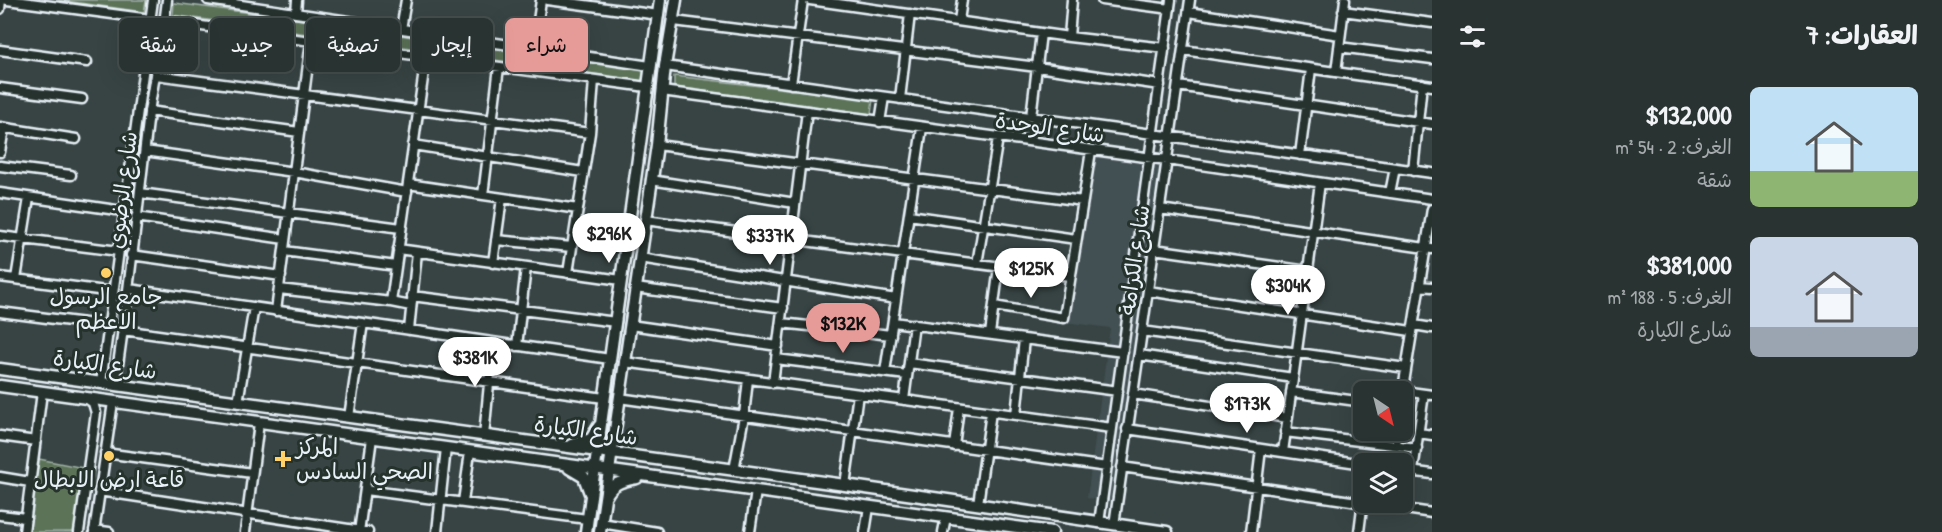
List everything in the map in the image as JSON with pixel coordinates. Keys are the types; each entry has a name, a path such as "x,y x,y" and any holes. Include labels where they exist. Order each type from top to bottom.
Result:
{"main road":[{"path":"586,532 660,0"},
{"path":"601,528 676,0"},
{"path":"618,305 633,307"},
{"name":"شارع الكيارة","path":"0,369 1167,532"},
{"name":"شارع الكيارة","path":"0,386 1052,532"},
{"path":"262,423 270,415 267,406"},
{"path":"280,425 278,414 284,408"},
{"path":"565,447 591,439 602,420"},
{"path":"615,424 620,442 644,458"},
{"path":"563,465 584,477 590,500"},
{"path":"605,500 611,488 616,484 646,476"},
{"path":"831,502 839,485"}],"street":[{"path":"0,9 1,0"},
{"path":"7,0 142,18"},
{"name":"شارع الرضوي","path":"150,18 153,0"},
{"name":"شارع الرضوي","path":"165,18 167,0"},
{"path":"208,0 329,18"},
{"path":"296,13 297,0"},
{"path":"406,0 401,29 505,45"},
{"path":"538,18 541,0"},
{"path":"547,0 659,15"},
{"path":"791,84 803,0"},
{"path":"810,0 1069,37 1165,48"},
{"path":"959,21 962,0"},
{"path":"1069,37 1072,0"},
{"path":"1102,0 1170,5"},
{"name":"شارع الكرامة","path":"1114,525 1190,0"},
{"path":"1336,72 1345,0"},
{"name":"شارع الكرامة","path":"1099,523 1170,5"},
{"path":"1343,11 1432,23"},
{"path":"1189,12 1341,35"},
{"path":"900,99 910,15"},
{"path":"674,21 1160,85"},
{"path":"198,26 306,40"},
{"path":"1031,117 1041,33"},
{"path":"1339,47 1432,59"},
{"path":"0,50 87,62"},
{"path":"1183,50 1432,86"},
{"path":"588,57 650,66"},
{"path":"493,66 647,87"},
{"name":"شارع الوحدة","path":"665,66 1432,173"},
{"path":"483,195 499,67"},
{"path":"1300,155 1311,69"},
{"name":"شارع الرضوي","path":"101,383 143,72"},
{"name":"شارع الرضوي","path":"115,385 129,289 131,255 146,151 149,111 156,72"},
{"path":"276,311 307,72"},
{"path":"391,302 424,72"},
{"path":"156,75 590,133"},
{"path":"568,273 590,133 594,80"},
{"path":"1413,171 1422,84"},
{"path":"1178,86 1432,124"},
{"path":"0,88 82,99"},
{"name":"شارع الوحدة","path":"662,92 1167,160 1432,199"},
{"path":"880,122 884,97"},
{"path":"149,111 299,132"},
{"path":"773,383 807,111"},
{"path":"0,152 2,127 76,139"},
{"path":"885,372 922,128"},
{"path":"977,264 998,138"},
{"path":"657,144 1083,201"},
{"path":"413,146 584,172"},
{"path":"146,151 407,188 483,195 578,209"},
{"path":"994,306 1064,318 1091,151"},
{"path":"0,166 71,175"},
{"path":"1390,193 1395,168"},
{"path":"128,177 142,178"},
{"path":"651,180 795,203"},
{"path":"1283,452 1320,183"},
{"path":"0,193 123,211"},
{"path":"140,193 401,228"},
{"path":"16,279 29,198"},
{"path":"494,263 502,198"},
{"path":"1160,209 1429,249"},
{"path":"1404,381 1420,286 1429,249 1432,209"},
{"path":"909,215 1077,239"},
{"path":"136,217 285,239"},
{"path":"645,220 1070,276"},
{"path":"0,237 119,251"},
{"path":"496,240 572,247"},
{"path":"398,249 621,280"},
{"path":"1154,249 1308,271"},
{"path":"284,250 396,266"},
{"path":"409,330 417,252"},
{"path":"131,255 281,276"},
{"path":"640,258 896,299"},
{"path":"517,346 526,267"},
{"path":"990,334 999,267"},
{"path":"0,277 112,292"},
{"path":"1420,286 1432,287"},
{"path":"635,288 783,308"},
{"path":"129,289 610,359"},
{"path":"279,289 411,306"},
{"path":"1148,291 1302,314 1413,328 1432,328"},
{"path":"412,296 616,322"},
{"path":"238,402 254,307"},
{"path":"0,312 109,326"},
{"path":"893,322 1123,352"},
{"path":"349,417 363,323"},
{"path":"781,323 891,335"},
{"path":"904,400 914,324"},
{"path":"630,325 778,346"},
{"path":"123,330 604,398"},
{"path":"1142,330 1406,368"},
{"path":"458,377 463,338"},
{"path":"1016,415 1024,339"},
{"path":"484,436 493,342"},
{"path":"1139,355 1293,378"},
{"path":"776,359 908,375"},
{"path":"624,362 1112,428"},
{"path":"909,363 1118,391"},
{"path":"734,470 748,379"},
{"path":"24,532 42,392"},
{"path":"1291,392 1353,400"},
{"path":"1413,393 1428,394 1413,471 1432,474"},
{"path":"839,485 853,431 858,394"},
{"path":"1133,394 1287,418"},
{"path":"79,532 96,413 93,403 85,398"},
{"path":"619,398 1107,467"},
{"path":"110,532 94,531 113,402"},
{"path":"954,446 959,408"},
{"path":"978,504 991,412"},
{"path":"245,532 252,473 262,423"},
{"path":"1127,429 1353,462"},
{"path":"1285,432 1417,448"},
{"path":"1419,433 1432,435"},
{"path":"0,436 36,441"},
{"path":"359,532 372,438"},
{"path":"1396,445 1397,441"},
{"path":"438,532 446,448"},
{"path":"1251,532 1261,449"},
{"path":"463,502 470,452"},
{"path":"105,453 252,473"},
{"path":"1122,467 1353,500"},
{"path":"0,477 30,482"},
{"path":"365,490 587,519"},
{"path":"99,491 368,532"},
{"path":"750,532 756,491"},
{"path":"865,532 869,507"},
{"path":"1413,510 1432,513"},
{"path":"1359,532 1361,513"},
{"path":"0,515 26,518"},
{"path":"943,532 946,517"},
{"path":"601,528 657,532"}],"shaded area":[{"path":"1093,154 1162,164 1115,502 1087,498 1110,328 1064,322"}],"green space":[{"path":"58,0 146,0 144,12"},
{"path":"174,3 289,18 210,18 210,20 173,15"},
{"path":"294,19 306,20 306,34 294,32"},
{"path":"400,35 412,37 412,48 400,46"},
{"path":"493,48 505,49 505,61 493,60"},
{"path":"588,60 644,68 642,81 579,72 588,72"},
{"path":"674,76 873,99 871,114 674,87"},
{"path":"34,458 84,468 76,532 24,532"}],"place":[{"name":"جامع الرسول الاعظم","path":"106,273"},
{"name":"قاعة ارض الابطال","path":"109,456"},
{"name":"المركز الصحي السادس","path":"283,459"}]}
